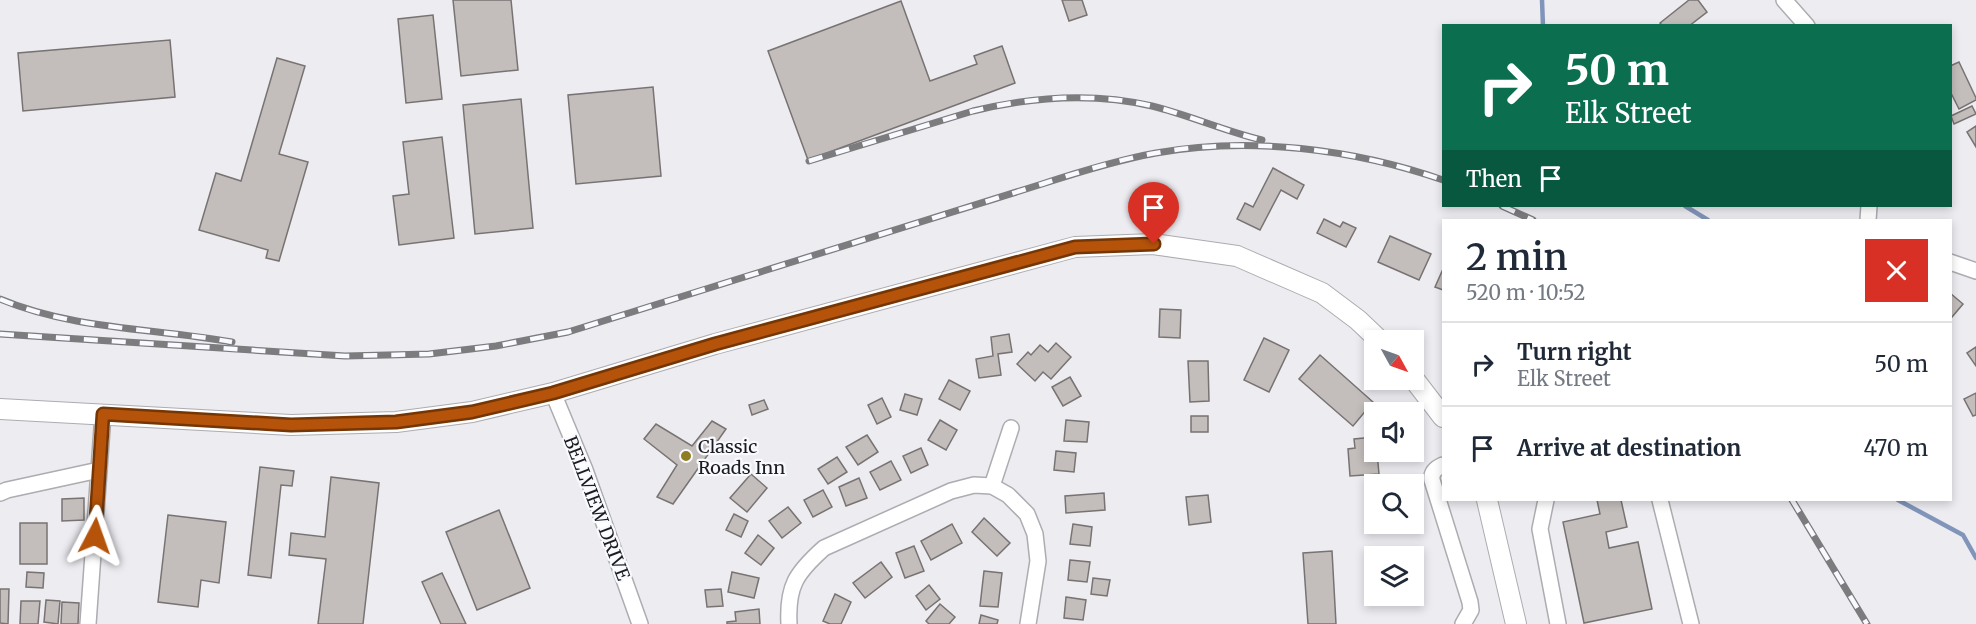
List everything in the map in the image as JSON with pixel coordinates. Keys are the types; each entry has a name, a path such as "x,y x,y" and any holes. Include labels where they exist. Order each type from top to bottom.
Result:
{"main road":[{"path":"0,409 291,425 396,422 472,412 553,393 715,344 1075,247 1154,244 1237,256 1322,293 1368,330"},
{"path":"1422,390 1442,416"},
{"path":"1487,501 1516,624"}],"street":[{"path":"1784,0 1799,6 1806,24"},
{"path":"1952,263 1976,271"},
{"name":"BELLVIEW DRIVE","path":"553,393 585,470 640,624"},
{"path":"88,624 103,414"},
{"path":"992,486 1011,428"},
{"path":"1442,465 1436,468 1432,480 1470,602 1471,610 1463,624"},
{"path":"0,494 7,490 99,470"},
{"path":"789,624 788,609 792,586 807,563 824,548 951,491 974,485 992,486 1008,495 1027,514 1035,534 1038,561 1028,624"},
{"path":"1546,501 1540,530 1557,624"},
{"path":"1660,501 1688,623"}],"building":[{"path":"453,0 511,0 518,70 461,76"},
{"path":"1062,0 1082,0 1087,15 1069,21"},
{"path":"1689,0 1698,0 1707,12 1692,24 1660,23"},
{"path":"901,1 930,81 977,64 974,56 1002,46 1015,83 808,160 768,51"},
{"path":"433,15 442,99 406,103 398,19"},
{"path":"170,40 175,97 23,111 18,53"},
{"path":"277,58 305,66 279,154 308,162 279,261 266,258 268,250 199,230 216,173 241,181"},
{"path":"1959,62 1976,98 1959,109 1952,95 1952,65"},
{"path":"653,87 661,176 576,184 568,95"},
{"path":"521,99 533,228 475,234 463,105"},
{"path":"1972,106 1976,114 1954,124 1952,116"},
{"path":"1976,126 1976,147 1967,132"},
{"path":"442,137 454,238 399,245 393,196 409,194 403,142"},
{"path":"1273,168 1304,185 1297,199 1281,190 1260,230 1237,219 1245,203 1253,207"},
{"path":"1324,219 1340,227 1343,222 1356,228 1346,247 1317,233"},
{"path":"1390,236 1431,254 1419,280 1378,262"},
{"path":"1442,271 1442,290 1435,287"},
{"path":"1952,295 1963,304 1952,317"},
{"path":"1160,309 1181,310 1180,338 1159,337"},
{"path":"1009,334 1012,352 998,354 1001,375 979,378 976,359 993,356 991,337"},
{"path":"1264,338 1289,350 1269,392 1244,380"},
{"path":"1056,343 1071,357 1051,379 1043,372 1035,381 1017,364 1028,352 1031,355 1040,345 1048,352"},
{"path":"1976,347 1976,366 1967,353"},
{"path":"1320,355 1373,402 1364,402 1364,413 1353,426 1299,379"},
{"path":"1188,361 1208,361 1209,401 1190,402"},
{"path":"1070,377 1081,396 1063,406 1052,387"},
{"path":"949,380 970,391 960,410 939,399"},
{"path":"1976,393 1976,415 1973,416 1964,399"},
{"path":"905,394 922,399 917,415 900,410"},
{"path":"882,398 891,417 877,424 868,405"},
{"path":"764,400 768,409 752,415 749,405"},
{"path":"1191,416 1208,416 1208,432 1191,432"},
{"path":"940,420 957,430 946,450 928,440"},
{"path":"1066,420 1089,422 1087,442 1064,441"},
{"name":"Classic Roads Inn","path":"712,421 726,429 673,504 657,497 677,465 644,439 656,424 692,446"},
{"path":"867,435 878,452 858,465 846,447"},
{"path":"1364,438 1364,462 1378,462 1379,474 1350,476 1348,449 1355,448 1354,439"},
{"path":"921,448 928,465 911,473 903,456"},
{"path":"1056,451 1076,453 1074,472 1054,470"},
{"path":"837,457 847,472 828,484 818,469"},
{"path":"891,461 901,480 880,490 870,472"},
{"path":"260,467 294,471 292,486 281,485 271,578 248,575"},
{"path":"751,474 767,488 747,512 730,498"},
{"path":"331,477 379,483 363,624 318,624 326,559 289,555 291,533 325,537"},
{"path":"859,478 867,498 846,506 839,487"},
{"path":"823,490 832,507 813,517 804,500"},
{"path":"1104,493 1105,510 1066,513 1065,496"},
{"path":"1208,495 1211,522 1189,525 1186,497"},
{"path":"84,498 84,520 62,521 62,499"},
{"path":"1597,501 1621,501 1627,527 1606,532 1609,548 1638,542 1652,609 1584,623 1563,522 1600,514"},
{"path":"788,507 801,523 782,538 769,521"},
{"path":"499,510 530,588 477,610 446,532"},
{"path":"734,514 748,521 741,537 726,530"},
{"path":"168,515 226,522 219,583 201,580 198,607 158,602"},
{"path":"984,518 1010,543 997,556 972,532"},
{"path":"20,523 47,523 47,564 20,564"},
{"path":"952,524 962,543 931,560 921,541"},
{"path":"1073,524 1092,527 1090,546 1070,544"},
{"path":"758,535 774,548 761,565 745,553"},
{"path":"914,546 924,571 905,578 896,553"},
{"path":"1332,551 1336,624 1308,624 1303,553"},
{"path":"1070,560 1090,562 1087,582 1068,580"},
{"path":"881,562 892,577 865,598 853,583"},
{"path":"984,571 1002,573 998,607 980,606"},
{"path":"27,572 44,573 43,588 26,587"},
{"path":"732,572 759,578 754,598 728,592"},
{"path":"442,573 466,624 441,624 422,582"},
{"path":"1093,578 1110,580 1107,596 1091,594"},
{"path":"929,585 940,599 926,610 916,596"},
{"path":"0,589 9,589 8,624 0,623"},
{"path":"721,589 723,606 707,607 705,590"},
{"path":"835,594 851,602 841,624 830,624 823,621"},
{"path":"1066,597 1086,600 1083,620 1064,618"},
{"path":"46,600 60,601 58,624 44,622"},
{"path":"21,601 40,601 38,624 20,624"},
{"path":"62,602 79,603 78,624 61,624"},
{"path":"940,604 955,617 949,624 929,624 926,621"},
{"path":"759,609 760,624 727,624 727,622 736,621 735,612"},
{"path":"981,615 998,620 997,624 979,624"}],"waterway":[{"path":"1542,0 1543,24"},
{"path":"1687,207 1706,219"},
{"path":"1900,501 1963,535 1976,558"}],"railway":[{"path":"809,161 973,111 1017,102 1062,98 1107,99 1152,106 1262,140"},
{"path":"0,334 345,356 429,354 496,346 568,332 1084,171 1156,153 1228,146 1301,148 1374,160 1442,180"},
{"path":"1504,207 1531,219"},
{"path":"0,299 56,317 85,323 232,342"},
{"path":"1793,501 1867,624"}],"place":[{"name":"Classic Roads Inn","path":"686,456"}],"route":[{"path":"95,536 103,414 291,425 396,422 472,412 553,393 715,344 1075,247 1154,244"}]}
